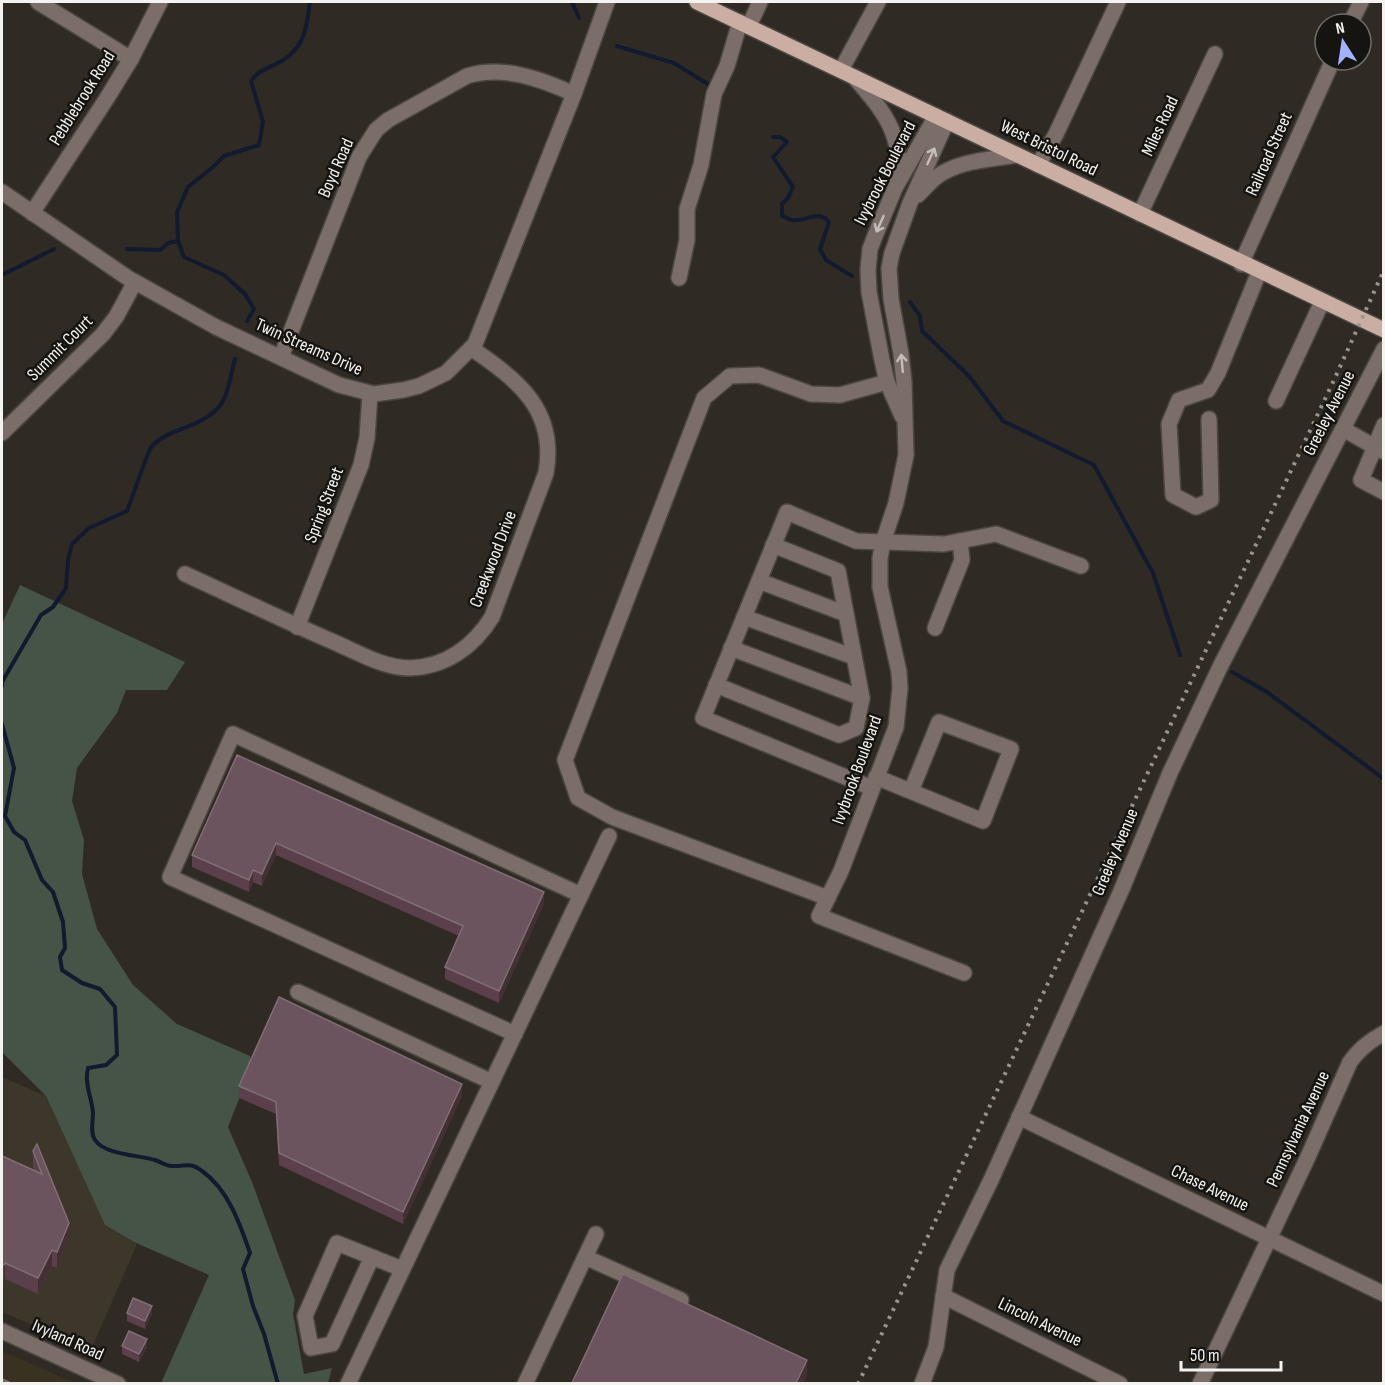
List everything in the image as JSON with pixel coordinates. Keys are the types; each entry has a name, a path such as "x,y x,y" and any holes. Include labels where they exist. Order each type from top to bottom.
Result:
{"main road":[{"name":"West Bristol Road","path":"702,2 1241,264 1383,330"}],"street":[{"path":"38,2 131,59"},
{"name":"Pebblebrook Road","path":"32,213 131,59 160,2"},
{"name":"Twin Streams Drive","path":"2,192 135,282 216,327 339,385 370,394 403,390 446,373 471,348 484,324 574,94 607,2"},
{"path":"679,278 687,240 687,209 701,165 716,90 745,24 760,2"},
{"path":"847,74 878,2"},
{"path":"1038,165 1056,134 1118,2"},
{"name":"Miles Road","path":"1140,214 1215,54"},
{"name":"Boyd Road","path":"281,357 359,157 376,130 398,114 467,76 480,72 523,75 574,94"},
{"name":"Railroad Street","path":"1241,264 1328,72"},
{"name":"Ivybrook Boulevard","path":"847,74 885,115 892,128 900,162 895,188"},
{"name":"Ivybrook Boulevard","path":"904,422 887,382 868,292 870,249 895,188 941,119"},
{"name":"Ivybrook Boulevard","path":"941,119 892,253 889,268 891,299 901,354 906,455 896,503 880,558 880,587 899,672 900,688 896,727 841,871 819,915 964,973"},
{"path":"910,203 935,178 946,171 963,164 1017,154"},
{"path":"1209,419 1210,500 1196,507 1173,495 1169,424 1179,400 1208,390 1218,373 1259,272"},
{"name":"Summit Court","path":"2,433 103,334 135,282"},
{"path":"1276,401 1322,302"},
{"name":"Creekwood Drive","path":"185,574 297,627 380,662 410,668 443,661 462,651 484,631 492,617 549,460 548,440 535,404 504,371 471,348"},
{"name":"Greeley Avenue","path":"922,1383 936,1347 947,1270 1121,891 1179,753 1383,349"},
{"path":"828,898 612,817 578,798 565,760 704,398 730,376 759,375 811,394 840,395 887,382"},
{"name":"Spring Street","path":"297,627 361,465 367,438 370,394"},
{"path":"1383,425 1379,449 1361,480 1383,492"},
{"path":"1343,429 1379,449"},
{"path":"911,791 939,722 1011,749 984,821 911,791 874,782 703,718 787,512 856,541 944,544 996,534 1081,566"},
{"path":"935,628 962,560 960,541"},
{"path":"716,685 839,735 856,728 862,698 838,570 773,545"},
{"path":"759,581 846,614"},
{"path":"744,617 854,657"},
{"path":"731,648 862,698"},
{"path":"515,1034 170,877 233,734 581,895"},
{"path":"348,1383 609,836"},
{"path":"298,992 492,1082"},
{"name":"Pennsylvania Avenue","path":"1200,1383 1307,1159 1350,1062 1367,1042 1383,1033"},
{"name":"Chase Avenue","path":"1019,1117 1383,1294"},
{"path":"525,1383 596,1234"},
{"path":"372,1257 332,1344 311,1348 305,1316 337,1243 372,1257 402,1269"},
{"path":"585,1257 681,1300"},
{"name":"Lincoln Avenue","path":"943,1296 1120,1383"},
{"name":"Ivyland Road","path":"2,1331 118,1383"}],"shaded area":[{"path":"2,1077 46,1096 105,1225 137,1244 91,1350 2,1312"},
{"path":"2,1351 75,1383 2,1383"}],"green space":[{"path":"20,585 185,662 167,690 126,690 117,713 77,768 72,801 84,840 82,874 97,929 133,985 177,1024 250,1056 252,1066 228,1127 252,1182 295,1300 293,1314 304,1374 332,1368 328,1383 163,1383 209,1275 134,1242 105,1225 46,1096 2,1052 2,624"}],"building":[{"path":"237,755 544,892 499,991 445,967 463,926 276,843 262,874 253,870 249,880 192,855"},
{"path":"279,997 462,1084 403,1212 279,1153 276,1102 239,1086"},
{"path":"37,1144 69,1223 57,1252 52,1250 38,1278 5,1263 2,1264 2,1156 42,1174 33,1151"},
{"path":"623,1274 807,1360 796,1383 572,1383"},
{"path":"133,1298 152,1306 145,1321 127,1313"},
{"path":"129,1331 147,1339 139,1354 122,1346"}],"waterway":[{"path":"247,321 254,309 245,294 224,275 184,257 178,241 177,212 188,187 224,156 259,145 263,122 251,81 256,75 284,60 298,47 305,31 310,2"},
{"path":"572,2 579,18"},
{"path":"617,46 674,63 711,86"},
{"path":"773,137 780,137 787,142 773,157 793,187 782,204 782,216 791,220 816,216 825,218 829,222 820,249 826,260 852,276"},
{"path":"127,249 160,250 168,243 178,241"},
{"path":"2,275 54,249"},
{"path":"910,302 920,316 922,331 969,376 1003,421 1094,465 1153,573 1180,655"},
{"path":"2,686 2,682 41,615 53,607 66,588 68,560 72,544 89,528 127,511 147,457 155,443 167,435 198,422 216,410 226,395 235,359"},
{"path":"1232,672 1267,692 1384,779"},
{"path":"2,724 14,768 5,816 14,832 25,840 42,880 53,892 63,922 65,948 60,957 62,970 82,983 100,989 115,1007 117,1055 106,1065 88,1068 87,1080 93,1113 93,1137 100,1145 114,1152 155,1160 170,1166 194,1166 219,1187 232,1208 250,1253 243,1269 278,1384"}],"railway":[{"path":"858,1384 1384,270"}]}
